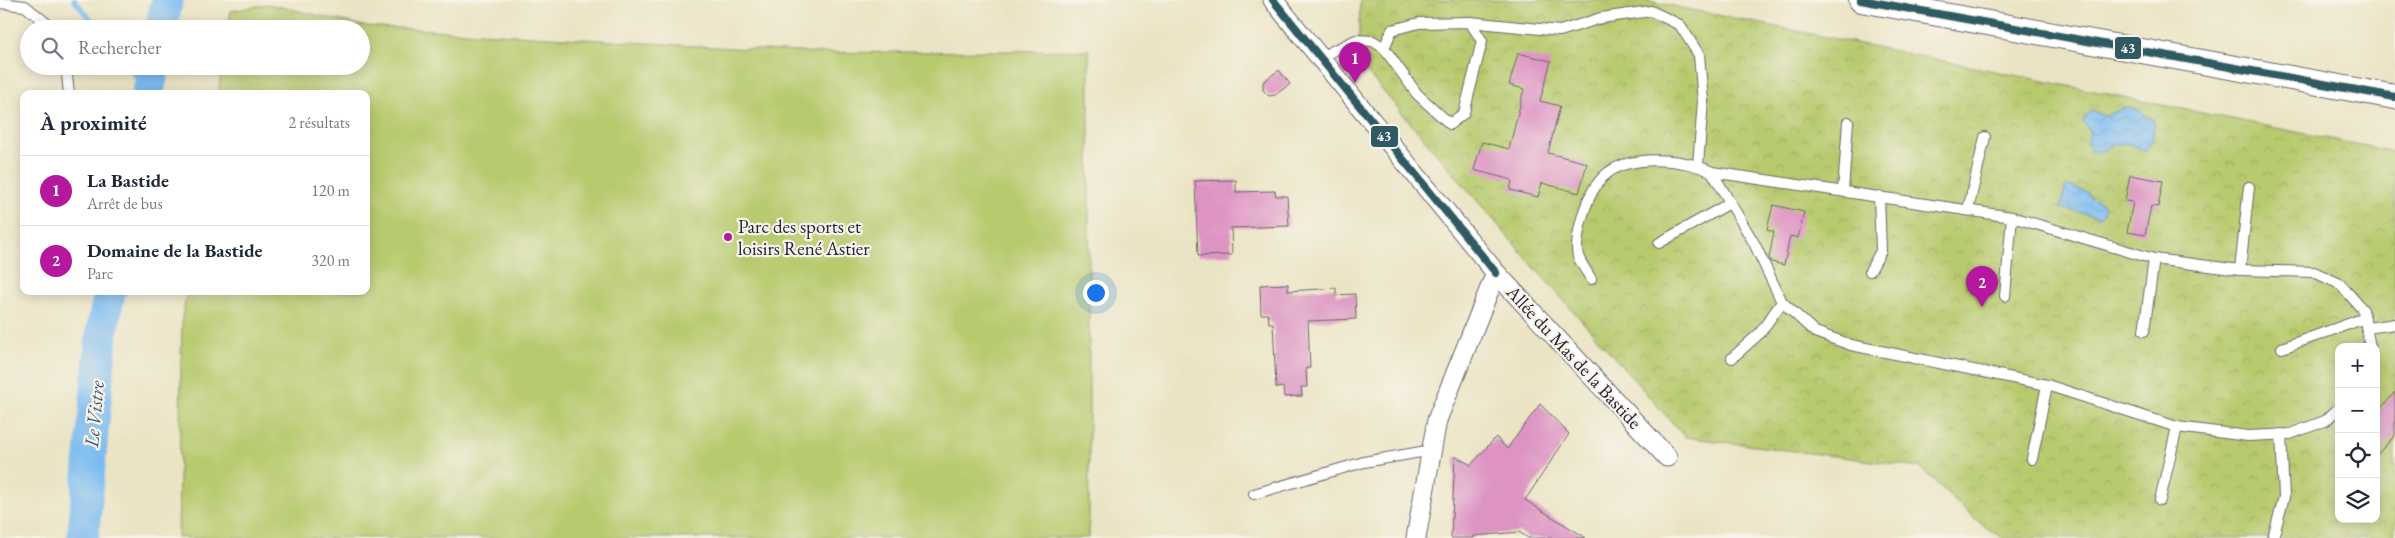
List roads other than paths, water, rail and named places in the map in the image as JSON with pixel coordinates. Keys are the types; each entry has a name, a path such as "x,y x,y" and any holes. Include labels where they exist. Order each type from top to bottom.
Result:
{"street":[{"name":"Allée du Mas de la Bastide","path":"1273,0 1496,273 1667,457"},
{"path":"1861,0 2395,97"},
{"path":"1416,538 1437,420 1496,273"}],"lane":[{"path":"0,3 26,6 42,20"},
{"path":"1384,48 1392,30 1419,22 1470,22 1560,31 1601,18 1651,11 1680,24 1699,55 1703,101 1698,165"},
{"path":"1320,57 1356,40 1373,41 1384,48 1417,94 1450,124 1464,112 1482,40 1470,22"},
{"path":"67,75 69,90"},
{"path":"1842,191 1848,122"},
{"path":"1968,210 1984,137"},
{"path":"1591,279 1578,255 1579,231 1586,203 1603,177 1627,164 1649,159 1698,165 1712,172 2012,217 2154,259 2240,270 2314,272 2340,284 2363,310 2369,343"},
{"path":"1712,172 1754,243 1782,302 1815,332 1851,345 2047,385 2177,427 2248,436 2290,434 2325,421 2335,412"},
{"path":"2240,270 2249,187"},
{"path":"1870,271 1881,252 1878,196"},
{"path":"1659,243 1730,203"},
{"path":"2005,296 2012,217"},
{"path":"2144,331 2154,259"},
{"path":"1732,358 1760,333 1782,302"},
{"path":"2282,348 2366,323 2395,324"},
{"path":"2032,459 2047,385"},
{"path":"2160,500 2177,427"},
{"path":"2274,538 2284,497 2281,434"},
{"path":"1254,494 1364,462 1432,450"}],"water":[{"path":"2124,108 2137,109 2153,120 2153,137 2145,152 2128,144 2117,144 2100,152 2091,151 2087,144 2090,132 2083,121 2086,115 2093,111 2105,116"},
{"path":"2066,185 2089,193 2089,196 2105,205 2104,213 2100,217 2060,208"}],"waterway":[{"path":"74,0 91,20"},
{"name":"Le Vistre","path":"163,20 167,0"},
{"path":"135,75 145,90"},
{"name":"Le Vistre","path":"149,90 152,75"},
{"name":"Le Vistre","path":"83,538 102,330 109,295"}],"place":[{"name":"La Bastide","path":"1355,83"},
{"name":"Parc des sports et loisirs René Astier","path":"728,237"},
{"name":"Domaine de la Bastide","path":"1982,307"}]}
